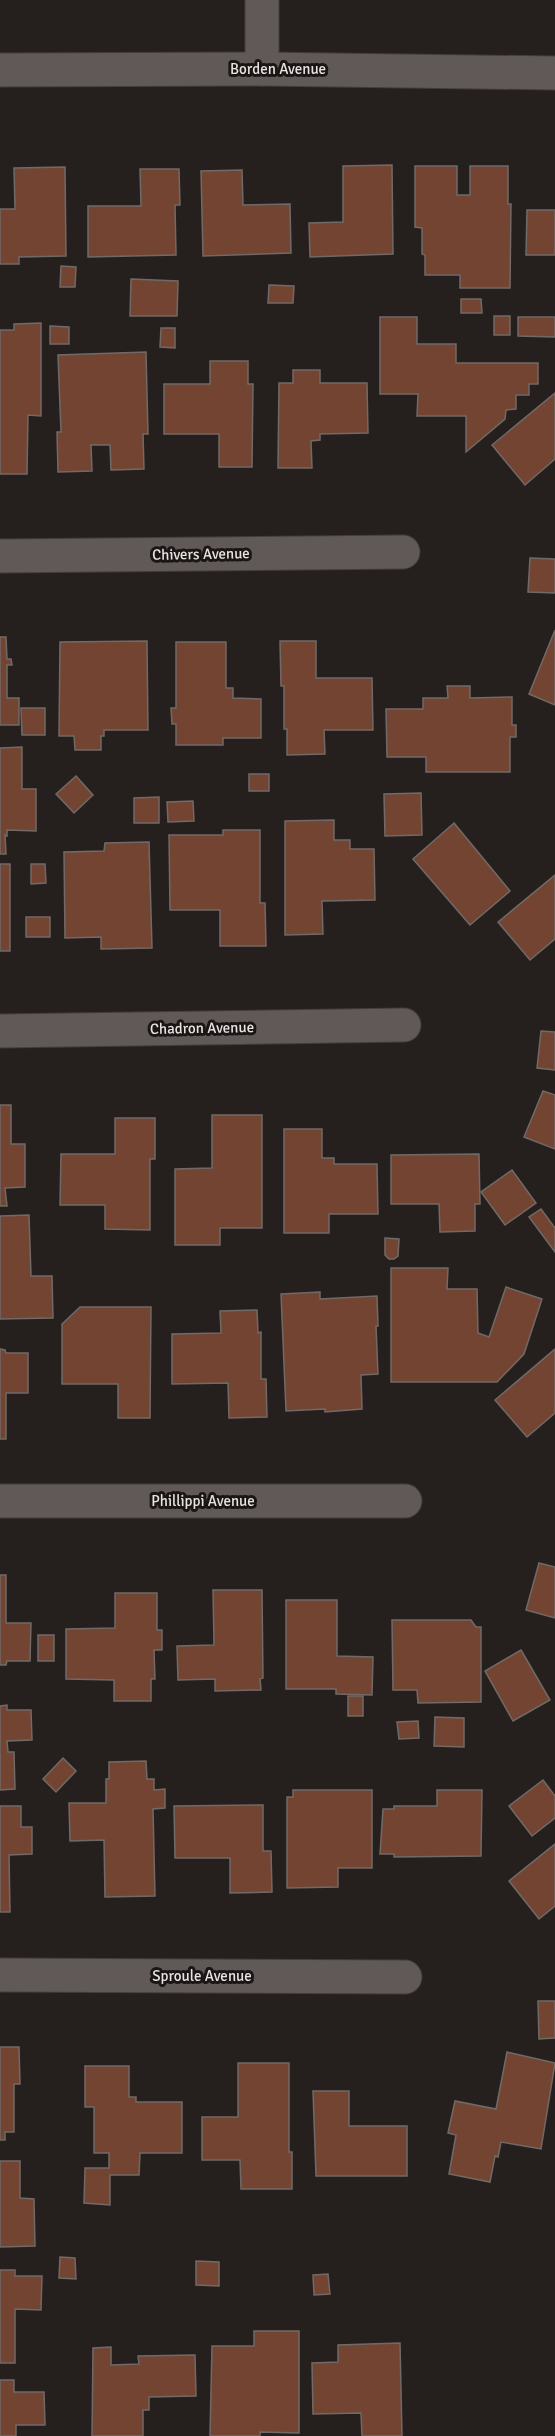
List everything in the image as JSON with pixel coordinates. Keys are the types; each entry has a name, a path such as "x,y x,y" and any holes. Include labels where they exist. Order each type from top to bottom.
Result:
{"street":[{"path":"262,0 262,69"},
{"name":"Borden Avenue","path":"0,69 262,69 555,73"},
{"name":"Chivers Avenue","path":"0,556 403,552"},
{"name":"Chadron Avenue","path":"0,1031 404,1025"},
{"name":"Phillippi Avenue","path":"0,1501 405,1502"},
{"name":"Sproule Avenue","path":"0,1975 405,1977"}],"building":[{"path":"392,165 393,254 310,257 309,223 343,222 343,166"},
{"path":"415,166 457,166 457,195 470,195 470,166 508,166 508,204 511,204 510,288 460,288 460,275 425,275 422,228 415,227"},
{"path":"65,167 66,256 19,257 19,264 0,264 0,209 15,209 14,168"},
{"path":"140,169 179,169 180,205 175,205 176,255 88,257 88,206 141,206"},
{"path":"242,170 243,205 290,204 291,253 203,256 201,171"},
{"path":"527,210 555,210 555,255 526,255"},
{"path":"61,266 76,267 75,287 60,287"},
{"path":"131,279 178,281 177,316 130,316"},
{"path":"269,285 294,286 293,303 268,303"},
{"path":"461,299 481,299 482,313 461,313"},
{"path":"494,316 510,316 510,335 494,335"},
{"path":"380,317 417,317 417,344 456,344 456,363 538,363 538,384 529,384 529,395 516,395 516,409 506,410 505,419 466,452 466,416 417,416 418,394 380,394"},
{"path":"518,317 555,317 555,337 518,336"},
{"path":"41,323 41,416 28,415 27,474 0,474 0,330 14,330 14,324"},
{"path":"50,326 69,327 69,344 50,344"},
{"path":"161,328 175,328 175,348 160,347"},
{"path":"146,352 148,434 143,434 144,469 111,470 110,445 91,445 92,471 58,472 57,432 61,432 58,355"},
{"path":"210,361 248,361 248,384 253,384 252,467 219,467 219,434 164,434 164,384 210,384"},
{"path":"293,370 320,370 320,383 367,383 368,433 320,434 320,440 311,441 312,468 278,468 279,383 293,383"},
{"path":"555,393 555,459 525,485 492,445"},
{"path":"530,558 555,559 555,593 528,592"},
{"path":"555,630 555,705 529,694"},
{"path":"0,637 6,637 7,659 11,659 12,665 7,665 7,698 19,698 19,725 0,725"},
{"path":"147,641 148,730 104,730 104,736 101,736 101,750 75,750 74,736 59,736 60,642"},
{"path":"280,641 316,641 316,678 372,678 373,730 324,730 325,754 287,755"},
{"path":"176,642 226,642 226,688 233,688 233,698 261,699 261,738 223,738 223,745 176,745 176,724 172,724 171,708 176,708"},
{"path":"447,686 470,686 470,698 512,697 512,725 516,725 516,737 510,737 510,772 426,772 426,757 387,757 386,709 423,709 423,698 448,698"},
{"path":"21,708 45,708 45,735 22,735"},
{"path":"22,747 22,789 36,789 36,831 7,830 6,854 0,854 0,748"},
{"path":"249,774 269,774 269,791 249,791"},
{"path":"76,776 93,795 74,813 56,794"},
{"path":"421,793 422,835 385,836 384,794"},
{"path":"159,797 159,823 134,823 134,798"},
{"path":"193,801 194,821 168,822 167,802"},
{"path":"334,820 334,840 350,840 350,849 374,849 375,900 322,901 323,934 285,935 285,821"},
{"path":"454,823 510,891 470,925 413,859"},
{"path":"223,830 260,830 260,903 265,903 266,946 220,946 220,910 170,910 169,835 223,835"},
{"path":"149,842 152,948 101,949 101,937 65,938 64,852 104,851 105,843"},
{"path":"0,864 10,864 10,951 0,951"},
{"path":"31,864 45,864 46,883 31,884"},
{"path":"555,875 555,939 530,960 498,922"},
{"path":"26,917 50,917 50,937 26,937"},
{"path":"541,1031 555,1032 555,1070 537,1068"},
{"path":"543,1091 555,1095 555,1149 524,1137"},
{"path":"0,1105 11,1105 11,1144 25,1144 25,1187 5,1188 7,1206 0,1206"},
{"path":"212,1115 262,1115 262,1228 220,1228 220,1245 175,1245 175,1169 212,1168"},
{"path":"115,1118 155,1118 155,1159 150,1159 150,1230 105,1229 105,1205 60,1205 61,1154 115,1154"},
{"path":"284,1129 322,1129 322,1158 334,1158 334,1164 377,1164 378,1214 329,1214 329,1233 284,1233"},
{"path":"479,1154 480,1204 475,1204 475,1231 440,1232 439,1204 391,1204 391,1155"},
{"path":"512,1170 536,1203 505,1225 481,1192"},
{"path":"541,1209 555,1228 555,1252 529,1217"},
{"path":"29,1215 31,1276 52,1276 53,1318 0,1319 0,1216"},
{"path":"385,1238 399,1239 398,1256 394,1259 389,1259 385,1255"},
{"path":"391,1268 448,1268 447,1289 477,1289 478,1333 489,1337 506,1287 542,1299 524,1354 497,1382 391,1382"},
{"path":"320,1292 320,1299 377,1296 378,1374 361,1375 362,1409 325,1412 325,1409 286,1411 281,1294"},
{"path":"80,1307 151,1307 150,1418 118,1418 118,1384 62,1384 62,1324"},
{"path":"257,1310 258,1333 261,1332 261,1379 266,1379 267,1417 229,1418 228,1383 172,1384 172,1334 221,1333 220,1311"},
{"path":"0,1349 5,1350 6,1353 28,1353 28,1393 6,1393 6,1439 0,1439"},
{"path":"555,1349 555,1413 527,1437 495,1400"},
{"path":"539,1563 555,1567 555,1618 526,1610"},
{"path":"0,1575 6,1575 6,1623 31,1623 30,1661 7,1661 6,1665 0,1665"},
{"path":"213,1590 262,1590 263,1678 260,1679 261,1690 215,1691 215,1679 178,1680 177,1646 214,1645"},
{"path":"115,1593 157,1593 157,1630 162,1630 162,1650 154,1650 155,1679 151,1679 151,1701 114,1701 114,1680 66,1679 66,1629 115,1628"},
{"path":"286,1600 337,1600 337,1656 373,1657 372,1695 336,1694 336,1689 286,1689"},
{"path":"392,1620 471,1620 476,1627 481,1627 481,1702 418,1703 417,1690 393,1690"},
{"path":"38,1635 54,1635 54,1661 38,1661"},
{"path":"521,1650 550,1700 513,1721 485,1671"},
{"path":"348,1696 363,1696 363,1716 348,1716"},
{"path":"7,1705 7,1710 31,1710 32,1740 7,1741 8,1752 14,1752 15,1789 0,1790 0,1706"},
{"path":"435,1717 464,1718 464,1747 434,1746"},
{"path":"418,1721 419,1738 399,1739 397,1722"},
{"path":"63,1758 76,1771 56,1792 43,1779"},
{"path":"146,1761 147,1779 154,1779 154,1790 165,1789 165,1808 153,1809 155,1896 105,1897 104,1840 70,1841 69,1803 106,1803 109,1762"},
{"path":"543,1780 555,1796 555,1818 532,1836 509,1806"},
{"path":"293,1790 372,1790 372,1868 338,1868 338,1887 287,1888 287,1797 293,1797"},
{"path":"437,1790 482,1790 481,1856 394,1857 394,1854 380,1854 383,1809 394,1809 394,1806 437,1806"},
{"path":"263,1805 263,1851 271,1851 272,1892 230,1893 230,1858 175,1858 174,1806"},
{"path":"0,1806 21,1806 21,1827 32,1827 32,1854 9,1855 10,1912 0,1912"},
{"path":"555,1844 555,1906 539,1919 509,1881"},
{"path":"538,2001 555,2001 555,2038 539,2039"},
{"path":"0,2047 19,2047 20,2084 14,2084 14,2132 5,2132 5,2140 0,2140"},
{"path":"507,2052 555,2063 541,2149 501,2142 498,2157 495,2156 490,2182 449,2174 456,2135 448,2133 455,2101 496,2109"},
{"path":"238,2063 289,2063 289,2152 292,2152 292,2189 241,2189 240,2160 202,2160 202,2117 238,2117"},
{"path":"85,2066 129,2066 129,2097 136,2097 136,2102 182,2102 182,2153 140,2153 139,2175 110,2175 110,2205 84,2203 85,2168 109,2168 109,2153 94,2153 94,2107 85,2107"},
{"path":"313,2091 349,2091 349,2126 407,2126 407,2176 316,2176"},
{"path":"0,2161 20,2161 20,2198 34,2199 35,2246 0,2247"},
{"path":"60,2257 75,2258 76,2279 59,2278"},
{"path":"196,2261 219,2262 219,2286 196,2285"},
{"path":"0,2270 15,2270 15,2276 42,2276 41,2310 15,2309 15,2363 0,2363"},
{"path":"328,2274 330,2294 314,2295 313,2275"},
{"path":"254,2331 299,2331 299,2433 260,2432 260,2436 210,2436 212,2346 254,2346"},
{"path":"400,2343 402,2436 362,2436 361,2413 313,2414 312,2363 338,2362 338,2345"},
{"path":"111,2347 111,2365 139,2364 138,2356 195,2355 196,2396 149,2397 149,2410 143,2410 143,2436 92,2436 93,2348"},
{"path":"0,2380 14,2380 14,2392 44,2392 45,2425 16,2425 16,2436 0,2436"}]}
